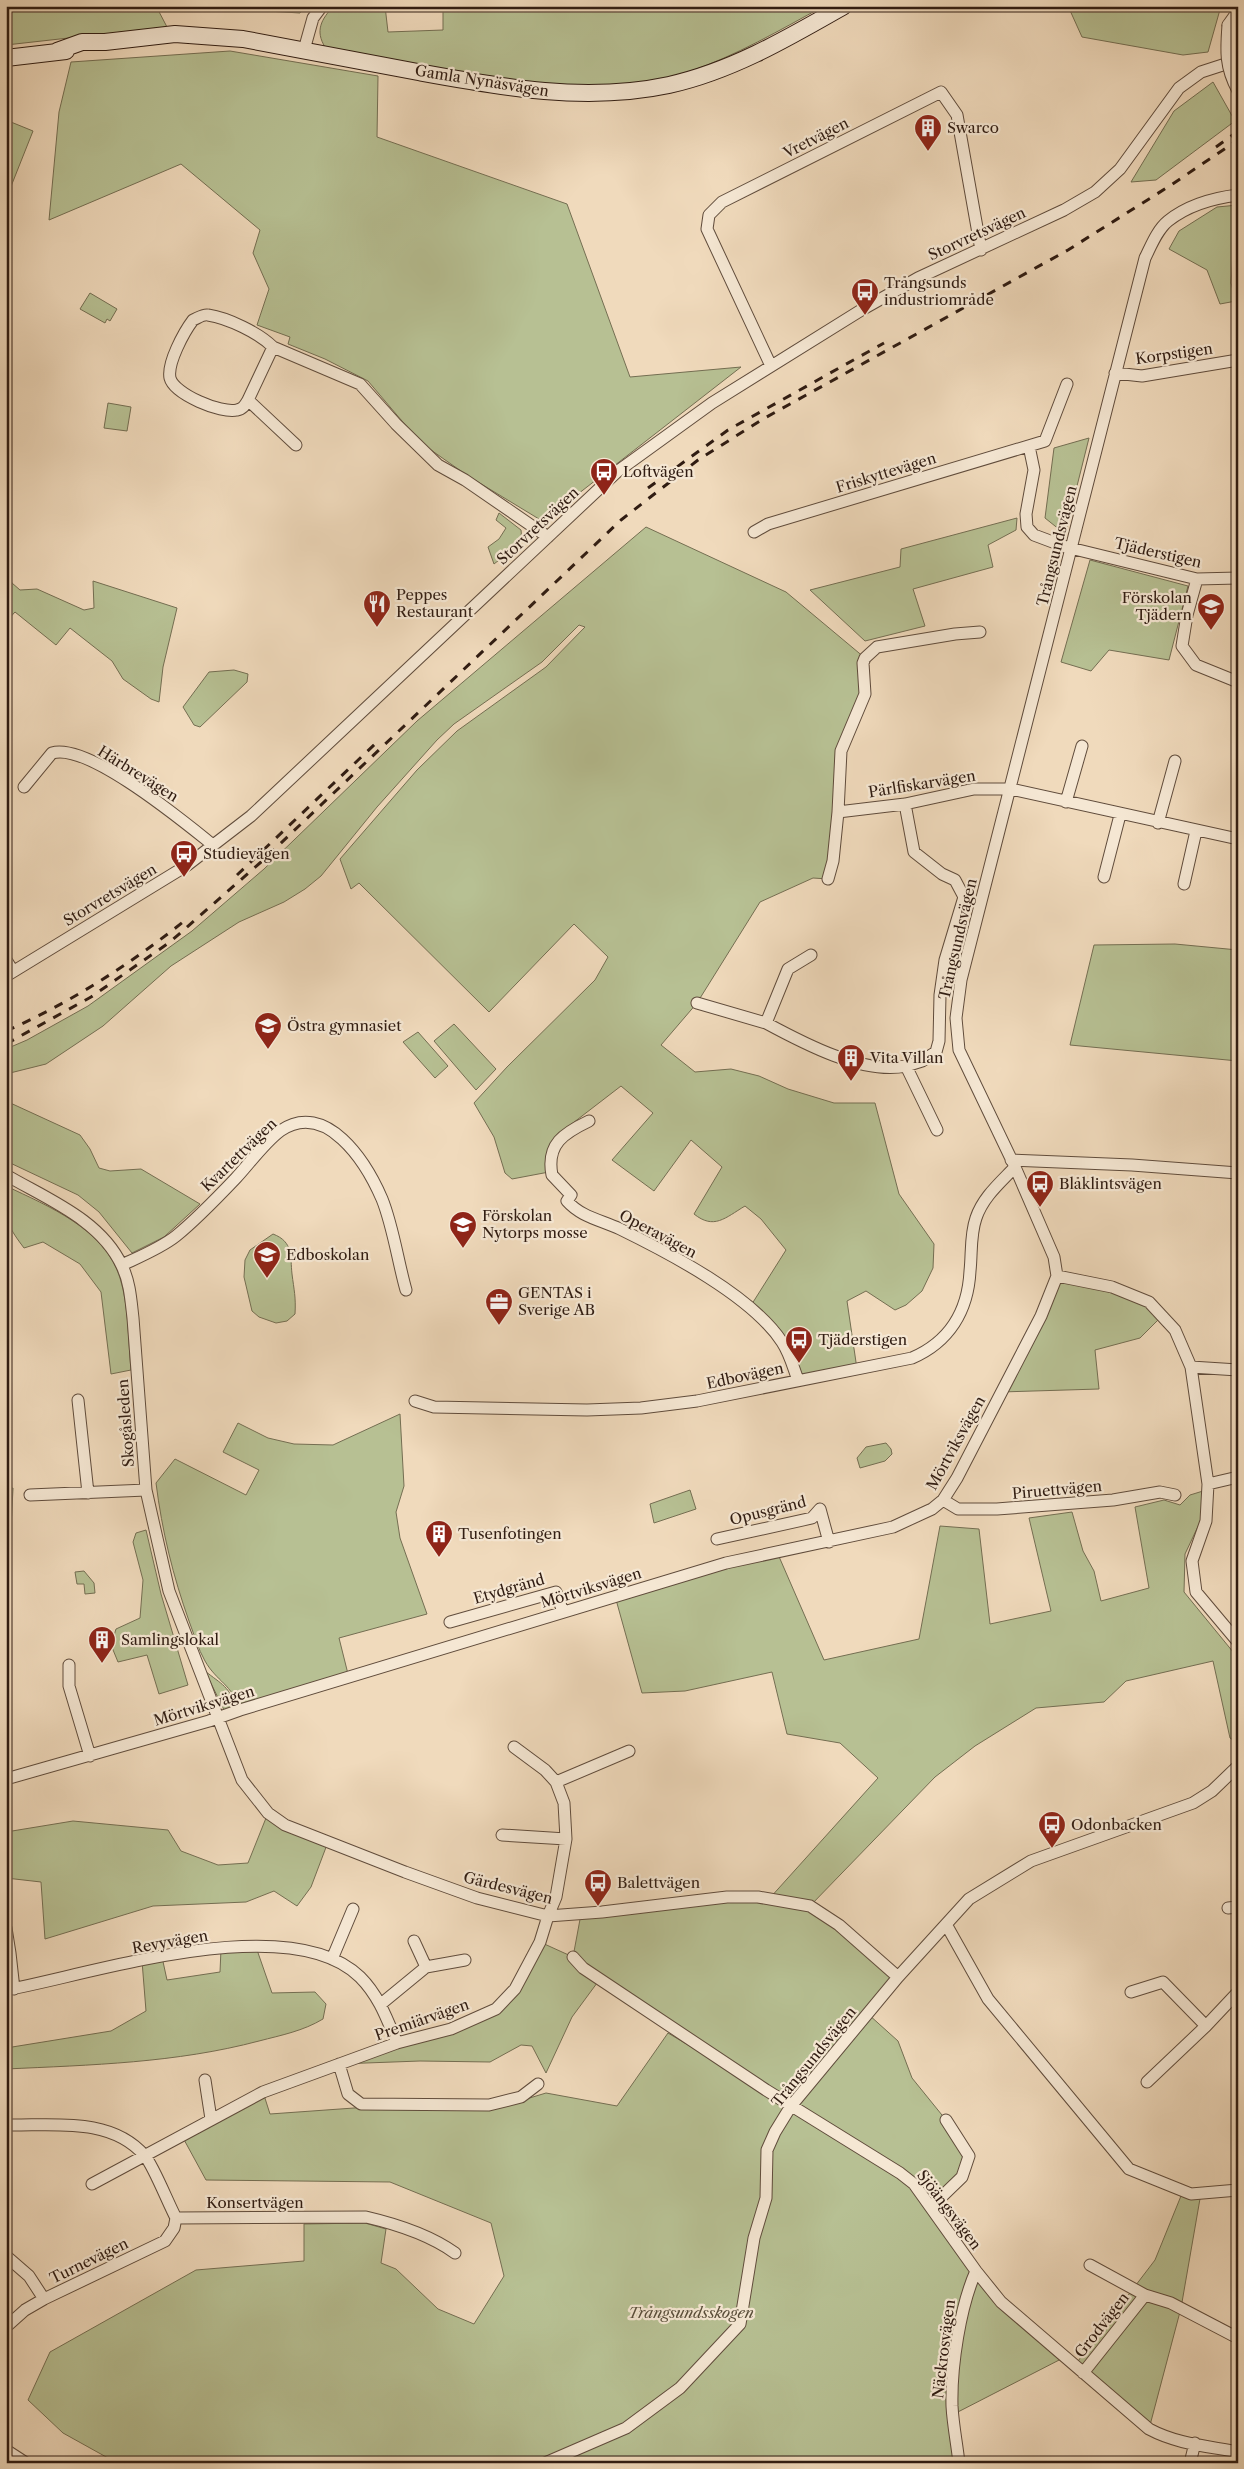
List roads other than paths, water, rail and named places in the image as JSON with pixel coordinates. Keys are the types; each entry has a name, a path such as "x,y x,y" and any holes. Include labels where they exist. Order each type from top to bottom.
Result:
{"street":[{"path":"304,50 313,18 322,6"},
{"name":"Gamla Nynäsvägen","path":"6,58 57,51 84,51 105,42 185,34 243,39 498,86 561,92 612,93 670,85 743,60 780,43 844,6"},
{"path":"1238,11 1228,24 1226,51 1229,74 1238,91"},
{"name":"Storvretsvägen","path":"10,974 186,866 251,816 618,471 712,403 918,278 1064,210 1095,192 1120,169 1179,88 1201,72 1238,60"},
{"name":"Vretvägen","path":"771,366 707,229 709,215 722,202 941,92 958,116 981,250"},
{"name":"Trångsundsvägen","path":"1057,1276 1054,1257 1013,1164 959,1050 956,1018 961,980 1011,790 1145,258 1167,222 1211,198 1238,196"},
{"path":"273,347 248,400 242,408 231,411 219,409 182,393 170,379 176,351 193,320 208,315 243,327 264,338 273,347 360,384 396,424 438,465 465,480 548,537"},
{"name":"Korpstigen","path":"1115,373 1142,376 1238,360"},
{"name":"Friskyttevägen","path":"754,532 768,524 1045,441 1067,384"},
{"path":"248,400 296,445"},
{"path":"1029,446 1034,470 1026,514 1027,527 1042,539 1072,548"},
{"name":"Tjäderstigen","path":"1072,548 1197,579 1238,578"},
{"path":"1197,579 1187,615 1182,646 1196,665 1238,682"},
{"path":"828,879 833,861 838,812 841,751 864,694 864,658 877,647 980,632"},
{"path":"1066,802 1082,746"},
{"name":"Härbrevägen","path":"24,787 52,753 58,751 76,755 108,770 153,799 213,845"},
{"path":"1158,823 1175,761"},
{"name":"Pärlfiskarvägen","path":"838,812 905,804 974,789 1011,790 1238,839"},
{"path":"697,1003 766,1023 816,1049 856,1062 897,1068 922,1061 936,1052 940,1041 940,995 945,960 964,897 955,880 942,874 914,852 905,804"},
{"path":"1104,877 1120,815"},
{"path":"1184,884 1196,831"},
{"path":"766,1023 788,969 811,955"},
{"path":"6,960 10,974"},
{"path":"906,1066 937,1130"},
{"name":"Operavägen","path":"589,1121 570,1130 557,1140 553,1154 552,1175 571,1195 567,1201 575,1210 619,1229 702,1275 750,1307 781,1340 790,1356 798,1380"},
{"name":"Kvartettvägen","path":"122,1265 174,1237 214,1201 280,1131 302,1122 310,1122 331,1129 355,1154 374,1182 382,1200 406,1290"},
{"path":"1013,1164 1132,1165 1238,1173"},
{"name":"Edbovägen","path":"415,1401 434,1407 587,1410 642,1408 697,1401 912,1358 939,1343 955,1323 965,1299 970,1272 972,1233 976,1218 985,1200 1013,1164"},
{"name":"Skogåsleden","path":"6,1176 80,1216 106,1243 122,1265 130,1291 138,1368 146,1490 169,1591 217,1719"},
{"path":"1057,1276 1112,1287 1149,1302 1176,1330 1191,1367 1208,1484 1206,1521 1192,1561 1196,1592 1238,1642"},
{"name":"Mörtviksvägen","path":"6,1779 217,1719 240,1710 726,1563 893,1527 932,1509 943,1500 957,1478 1041,1316 1057,1276"},
{"path":"1191,1367 1238,1370"},
{"path":"78,1400 88,1493"},
{"path":"1208,1484 1238,1477"},
{"path":"30,1495 146,1490"},
{"name":"Piruettvägen","path":"943,1500 958,1509 997,1510 1113,1500 1160,1492 1175,1495"},
{"name":"Opusgränd","path":"717,1539 812,1518 820,1509 828,1542"},
{"name":"Etydgränd","path":"450,1622 556,1592 563,1612"},
{"path":"69,1665 70,1686 90,1756"},
{"name":"Gärdesvägen","path":"217,1719 242,1780 268,1813 285,1825 468,1895 548,1916 602,1912 727,1897 758,1898 810,1906 839,1925 898,1977"},
{"path":"514,1747 545,1770 556,1782 564,1803 566,1839 556,1897 548,1916"},
{"path":"556,1782 629,1751"},
{"name":"Trångsundsvägen","path":"545,2463 626,2428 680,2388 740,2324 754,2238 766,2198 768,2150 774,2132 791,2106 898,1977 947,1926 969,1899 1031,1861 1180,1809 1212,1791 1238,1766"},
{"path":"502,1835 566,1839"},
{"path":"332,1959 353,1909"},
{"name":"Premiärvägen","path":"145,2156 263,2092 397,2043 451,2029 496,2009 515,1989 528,1969 540,1942 548,1916"},
{"path":"947,1926 988,1999 1129,2169 1191,2194 1238,2190"},
{"name":"Revyvägen","path":"6,1928 10,1990 191,1951 267,1946 306,1949 332,1959 360,1976 381,2004 397,2043"},
{"path":"414,1941 426,1967"},
{"name":"Sjöängsvägen","path":"572,1957 583,1968 791,2106 900,2173 914,2184 976,2271 1001,2302 1149,2429 1166,2438 1238,2452"},
{"path":"381,2004 426,1967 465,1960"},
{"path":"1131,1992 1163,1982 1206,2026"},
{"path":"1147,2082 1206,2026 1238,1992"},
{"path":"340,2064 348,2094 361,2104 489,2105 520,2096 538,2084"},
{"path":"205,2080 211,2120"},
{"path":"931,2207 962,2177 970,2156 946,2120"},
{"path":"6,2125 92,2127 112,2132 145,2156 176,2218"},
{"path":"92,2184 145,2156"},
{"name":"Konsertvägen","path":"176,2218 366,2217 385,2221 441,2243 455,2254"},
{"name":"Turnevägen","path":"6,2327 25,2310 44,2299 165,2241 174,2228 176,2218"},
{"path":"6,2256 28,2276 44,2299"},
{"name":"Grodvägen","path":"1090,2265 1145,2295 1171,2302 1238,2338"},
{"name":"Näckrosvägen","path":"959,2463 952,2407 954,2373 961,2316 968,2289 976,2271"},
{"name":"Grodvägen","path":"1083,2373 1145,2295"},
{"path":"1190,2463 1195,2443"},
{"path":"6,2450 26,2463"}],"railway":[{"path":"1216,147 1238,131"},
{"path":"6,1044 91,997 170,942 261,862 621,520 698,460 763,419 1068,250 1238,140"},
{"path":"648,488 728,430 884,343"},
{"path":"237,875 375,744"},
{"path":"6,1031 30,1020 101,980 145,951 188,918"}],"place":[{"name":"Swarco","path":"928,152"},
{"name":"Trångsunds industriområde","path":"865,316"},
{"name":"Loftvägen","path":"604,496"},
{"name":"Peppes Restaurant","path":"377,628"},
{"name":"Förskolan Tjädern","path":"1211,631"},
{"name":"Studievägen","path":"184,878"},
{"name":"Östra gymnasiet","path":"268,1050"},
{"name":"Vita Villan","path":"851,1082"},
{"name":"Blåklintsvägen","path":"1040,1208"},
{"name":"Förskolan Nytorps mosse","path":"463,1249"},
{"name":"Edboskolan","path":"267,1279"},
{"name":"GENTAS i Sverige AB","path":"499,1326"},
{"name":"Tjäderstigen","path":"799,1364"},
{"name":"Tusenfotingen","path":"439,1558"},
{"name":"Samlingslokal","path":"102,1664"},
{"name":"Odonbacken","path":"1052,1849"},
{"name":"Balettvägen","path":"598,1907"}],"park label":[{"name":"Trångsundsskogen","path":"691,2313"}]}
